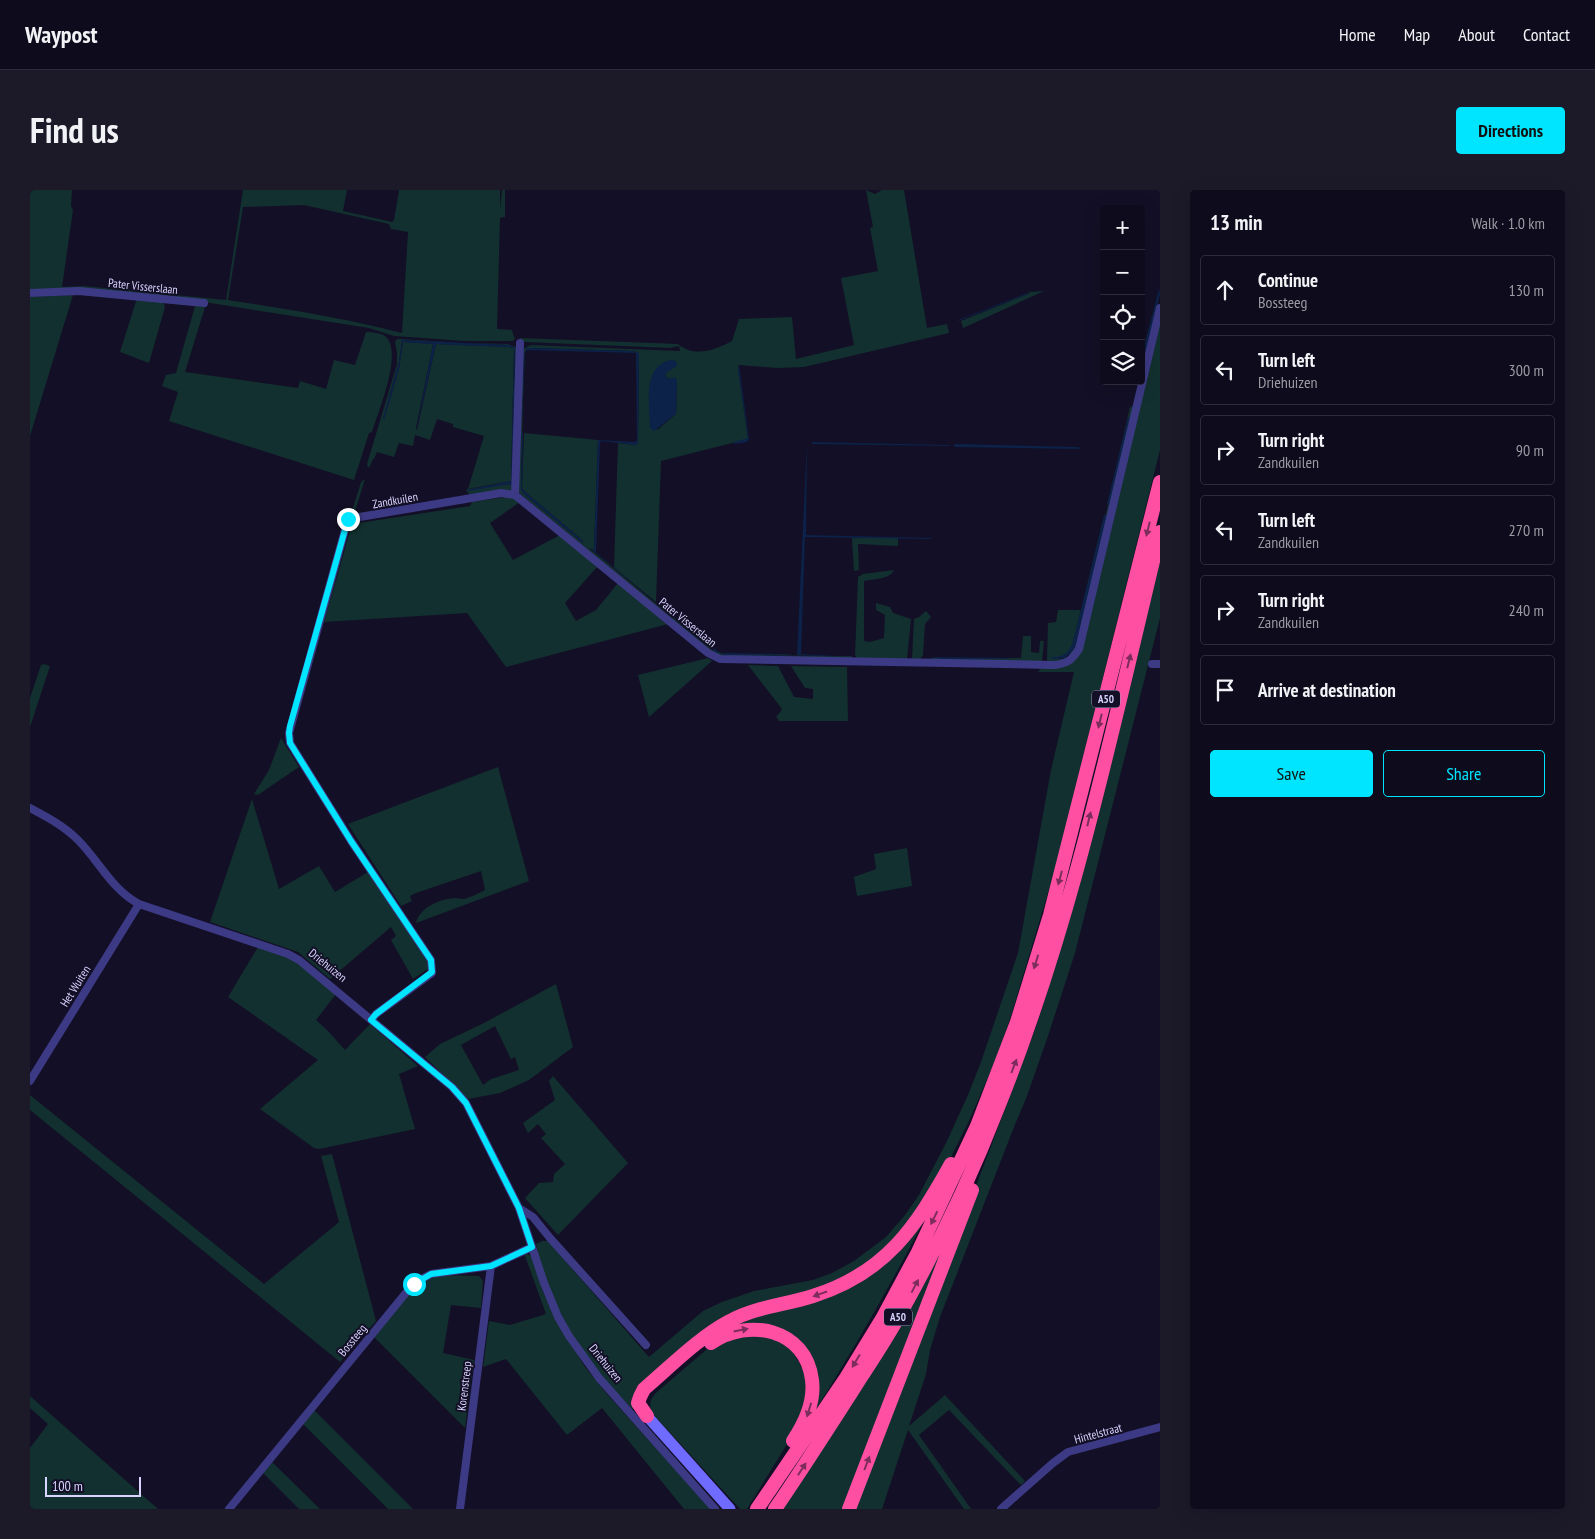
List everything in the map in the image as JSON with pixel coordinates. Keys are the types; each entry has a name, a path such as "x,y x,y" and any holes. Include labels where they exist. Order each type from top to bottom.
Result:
{"highway":[{"name":"A50","path":"757,1509 846,1378 882,1319 918,1252 977,1126 1017,1022 1050,915 1076,820 1160,482"},
{"name":"A50","path":"775,1509 895,1323 959,1197 997,1112 1042,989 1067,903 1160,532"},
{"name":"A50","path":"849,1509 976,1180 994,1131 997,1112"},
{"name":"A50","path":"647,1416 638,1403 644,1390 686,1352 718,1328 744,1314 810,1297 835,1288 863,1272 889,1253 919,1219 954,1159 977,1126"},
{"path":"647,1416 644,1405 649,1396 704,1348 726,1334 742,1330 760,1329 783,1336 796,1347 807,1362 811,1375 812,1394 810,1408 802,1427 751,1509"}],"main road":[{"path":"647,1416 730,1509"}],"street":[{"name":"Pater Visserslaan","path":"30,293 79,291 204,303"},
{"name":"Pater Visserslaan","path":"515,495 708,653 720,659 1055,665 1067,663 1079,649 1160,308"},
{"path":"515,495 520,344"},
{"name":"Zandkuilen","path":"371,1020 376,1014 432,972 431,960 351,841 290,743 290,726 348,519 501,493 515,495"},
{"name":"Driehuizen","path":"30,808 67,830 79,841 128,898 139,904 294,957 308,966 452,1087 466,1103 519,1208 544,1283 558,1316 580,1352 599,1378 715,1509"},
{"name":"Het Wuiten","path":"30,1081 139,904"},
{"name":"Driehuizen","path":"519,1208 533,1217 646,1345"},
{"name":"Bossteeg","path":"229,1509 414,1284 431,1274 491,1266 532,1247"},
{"name":"Korenstreep","path":"460,1509 491,1266"},
{"name":"Hintelstraat","path":"1001,1509 1053,1462 1068,1452 1160,1427"}],"green space":[{"path":"30,190 72,190 71,206 73,210 62,287 84,286 226,300 243,190 347,190 343,211 392,222 394,220 399,190 500,190 500,210 502,190 505,190 505,217 500,218 497,329 512,330 515,338 513,341 464,341 394,336 369,328 204,302 30,291","holes":["304,205 389,224 391,229 408,232 402,333 337,318 228,300 243,207"]},
{"path":"866,190 875,194 882,190 904,190 927,328 947,324 949,333 804,367 777,368 739,365 748,439 661,461 656,602 614,568 618,443 636,445 638,443 639,353 632,351 527,348 524,354 521,489 524,494 583,543 582,540 524,491 522,487 524,433 598,440 594,550 589,548 713,651 727,655 852,656 851,659 729,658 714,654 518,492 523,349 531,345 680,351 679,346 670,348 525,342 520,341 520,338 678,344 691,351 698,352 712,350 732,341 739,319 792,317 796,359 854,345 841,278 878,271 870,228 873,227","holes":["665,361 669,371 665,373 666,378 677,380 676,414 657,430"]},
{"path":"1044,291 963,328 961,321 1030,292"},
{"path":"73,295 30,436 30,297"},
{"path":"137,298 163,302 165,307 149,363 120,352"},
{"path":"195,306 205,307 185,372 298,388 300,381 326,389 334,360 355,365 366,332 385,336 390,344 392,355 388,382 354,480 169,421 178,392 162,386 166,375 176,373"},
{"path":"1160,316 1160,450 1054,873 1010,1019 995,1061 969,1121 940,1179 899,1239 841,1282 761,1307 634,1395 631,1402 634,1408 632,1409 593,1367 567,1330 543,1270 536,1244 548,1241 649,1357 703,1311 722,1302 754,1291 813,1280 832,1273 854,1261 886,1237 905,1215 919,1195 947,1141 981,1062 1018,953 1051,770 1074,672 1038,672 1042,667 1075,659 1143,385 1145,385 1145,377"},
{"path":"397,339 456,343 402,340 399,362 383,419 399,369 403,342 433,344 417,430 436,344 509,347 514,349 511,481 468,489 484,436 453,427 453,424 437,419 430,440 415,435 413,446 399,443 394,457 377,452 368,468 367,464 397,364 395,342"},
{"path":"468,343 508,344 517,348 514,489 470,495 466,490 510,484 512,486 515,349 508,345"},
{"path":"1133,406 1078,647 1066,660 1048,663 1048,623 1056,622 1058,610 1081,610 1068,653 1060,657 1052,657 1062,659 1068,657 1077,642 1130,407"},
{"path":"365,479 355,511 357,513 374,512 356,515 352,511 361,482"},
{"path":"513,496 520,502 490,523 513,560 560,535 598,566 565,603 576,621 596,610 618,583 668,624 506,667 467,613 324,622 352,524 470,506 472,502"},
{"path":"852,538 898,538 898,546 858,544 859,570 854,571"},
{"path":"1160,562 1160,618 1075,953 1027,1096 940,1317 930,1350 926,1374 909,1426 945,1395 1025,1481 1021,1485 949,1410 919,1435 971,1509 964,1509 908,1430 882,1509 854,1509 1035,1030 1086,856"},
{"path":"894,570 885,577 864,581 864,641 870,642 884,638 885,615 876,610 876,603 890,607 893,613 911,619 907,659 857,658 855,655 858,577 863,574"},
{"path":"926,611 931,617 925,624 923,655 919,661 912,660 914,619"},
{"path":"1023,636 1031,636 1031,652 1039,653 1040,641 1044,641 1042,661 933,661 928,655 931,658 1021,658"},
{"path":"708,658 712,661 649,717 638,675"},
{"path":"41,665 50,666 30,727 30,698"},
{"path":"748,665 778,666 794,697 813,699 813,689 805,688 791,666 847,667 848,721 779,721 776,716 782,709"},
{"path":"281,738 299,767 258,795 254,794 269,770"},
{"path":"498,767 529,881 416,923 418,917 426,908 437,902 455,898 466,898 485,890 481,871 416,893 410,896 412,901 401,906 348,824"},
{"path":"252,799 279,889 319,866 335,892 368,872 429,963 428,969 413,979 391,940 396,936 391,927 330,979 298,952 210,922"},
{"path":"907,848 912,886 857,896 854,877 876,869 874,854"},
{"path":"258,947 292,959 336,994 316,1020 345,1050 370,1024 418,1066 399,1074 415,1129 319,1149 314,1148 260,1109 318,1060 228,997"},
{"path":"556,984 573,1047 529,1080 500,1093 468,1099 425,1057 440,1044 484,1023","holes":["495,1026 511,1059 515,1057 519,1070 491,1079 483,1085 461,1045"]},
{"path":"553,1076 628,1163 558,1235 525,1198 539,1183 553,1182 554,1174 565,1164 541,1138 546,1134 538,1124 528,1133 523,1123 555,1100 549,1081"},
{"path":"30,1095 264,1284 339,1222 321,1156 332,1154 376,1321 340,1362 30,1110"},
{"path":"938,1193 875,1311 806,1425 812,1409 799,1346 728,1325 852,1281"},
{"path":"947,1237 845,1509 781,1509"},
{"path":"524,1253 532,1256 543,1292 585,1367 711,1509 684,1509 602,1408 567,1435 506,1359 483,1367 489,1321 510,1325 546,1314"},
{"path":"441,1276 479,1276 483,1281 481,1308 451,1305 443,1353 474,1360 465,1428 374,1337 401,1301 420,1283"},
{"path":"754,1331 789,1345 809,1380 802,1420 747,1509 740,1509 652,1413 650,1403 658,1391 713,1344"},
{"path":"30,1396 158,1509 30,1509 30,1448 48,1424 30,1408"},
{"path":"314,1410 413,1509 388,1509 303,1424"},
{"path":"272,1462 320,1509 299,1509 263,1473"}],"water":[{"path":"1159,289 1160,294 1145,356 1145,343"},
{"path":"1028,294 958,321 958,320"},
{"path":"402,340 508,345 514,347 515,349 512,486 509,484 467,490 511,481 514,349 509,347 436,344 416,431 433,344 403,342 399,369 383,419 399,362"},
{"path":"527,348 632,351 639,353 638,443 636,445 601,441 600,443 596,552 658,604 589,547 594,550 598,440 635,442 637,440 636,353 527,350 525,353 522,425 524,354"},
{"path":"671,360 676,361 677,366 666,373 665,376 669,379 675,377 677,380 676,414 654,431 650,428 649,388 651,378 661,364"},
{"path":"739,365 749,439 747,442 735,444 734,442 748,438"},
{"path":"1128,417 1130,418 1109,505 1107,504"},
{"path":"523,431 522,487 524,491 582,540 583,543 524,494 521,489"},
{"path":"807,441 806,535 932,538 805,537 801,654 848,657 797,655"},
{"path":"812,442 949,445 950,446 812,444"},
{"path":"955,444 1080,448 956,447 953,446"},
{"path":"1104,515 1107,516 1075,648 1065,658 1052,659 1051,657 1065,654 1073,642"},
{"path":"662,608 688,628 708,646 707,646"},
{"path":"713,648 721,653 793,655 727,655 713,651"},
{"path":"931,657 1009,658 1009,659 941,659"}],"route":[{"path":"348,519 290,726 290,743 351,841 431,960 432,972 376,1014 371,1020 452,1087 466,1103 519,1208 532,1247 491,1266 431,1274 414,1284"}]}
